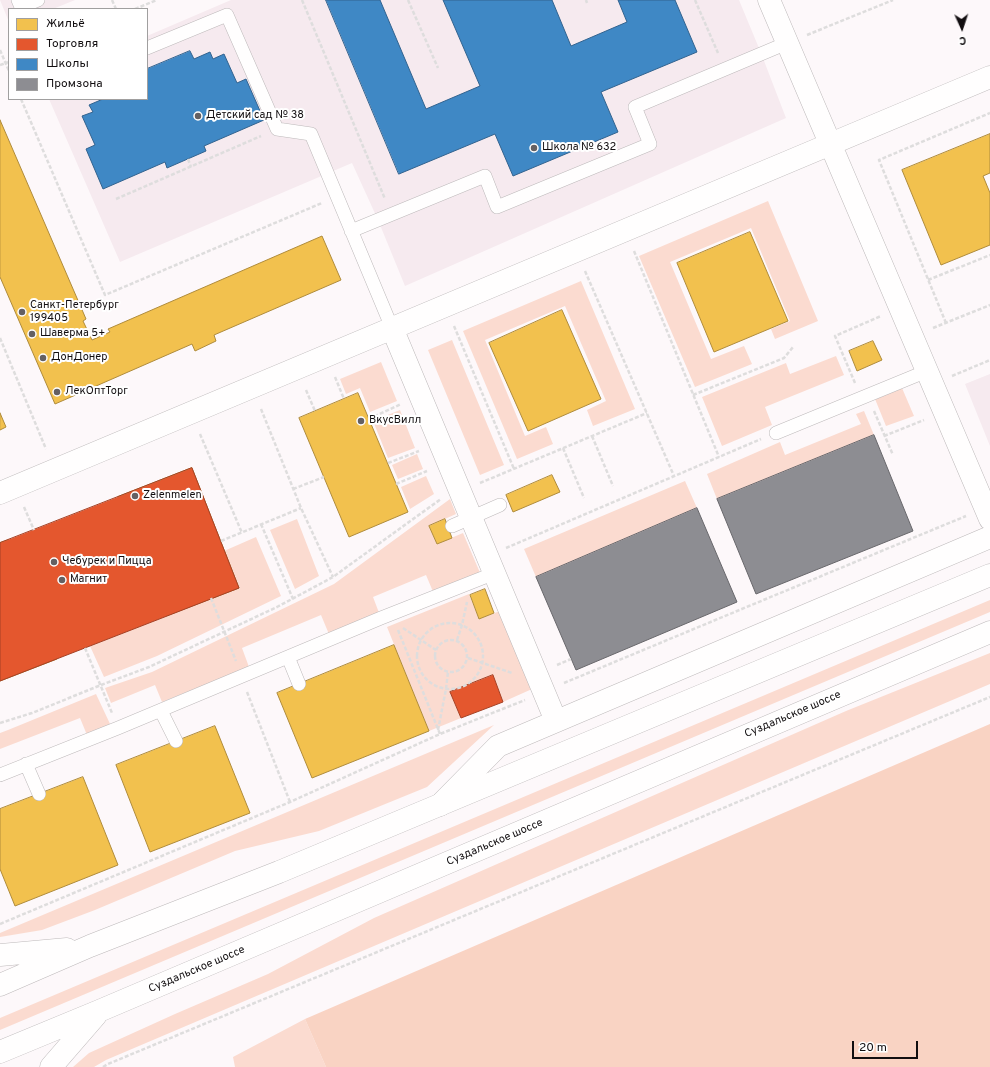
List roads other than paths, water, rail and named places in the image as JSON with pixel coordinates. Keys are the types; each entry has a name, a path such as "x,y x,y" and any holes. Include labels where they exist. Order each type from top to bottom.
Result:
{"street":[{"path":"769,0 797,39 830,144 927,371 986,502"},
{"path":"0,492 990,77"},
{"path":"392,328 556,721"},
{"path":"440,805 498,746 990,537"},
{"path":"0,985 90,946 279,872 990,575"},
{"name":"Суздальское шоссе","path":"0,1052 990,632"},
{"path":"0,955 90,946"},
{"path":"51,1067 99,1011"}],"lane":[{"path":"18,0 21,7 38,0"},
{"path":"148,48 227,15 277,129 311,134 392,328"},
{"path":"351,230 485,176 497,207 650,144 635,107 797,39"},
{"path":"776,433 862,392 927,371"},
{"path":"452,526 500,505"},
{"path":"0,775 161,711 381,618 491,565"},
{"path":"288,657 299,684"},
{"path":"161,711 176,741"},
{"path":"26,764 39,794"}],"place":[{"name":"Детский сад № 38","path":"198,116"},
{"name":"Школа № 632","path":"534,148"},
{"name":"Санкт-Петербург 199405","path":"22,312"},
{"name":"Шаверма 5+","path":"32,334"},
{"name":"ДонДонер","path":"43,358"},
{"name":"ЛекОптТорг","path":"57,392"},
{"name":"ВкусВилл","path":"361,421"},
{"name":"Zelenmelen","path":"135,496"},
{"name":"Чебурек и Пицца","path":"54,562"},
{"name":"Магнит","path":"62,580"}]}
